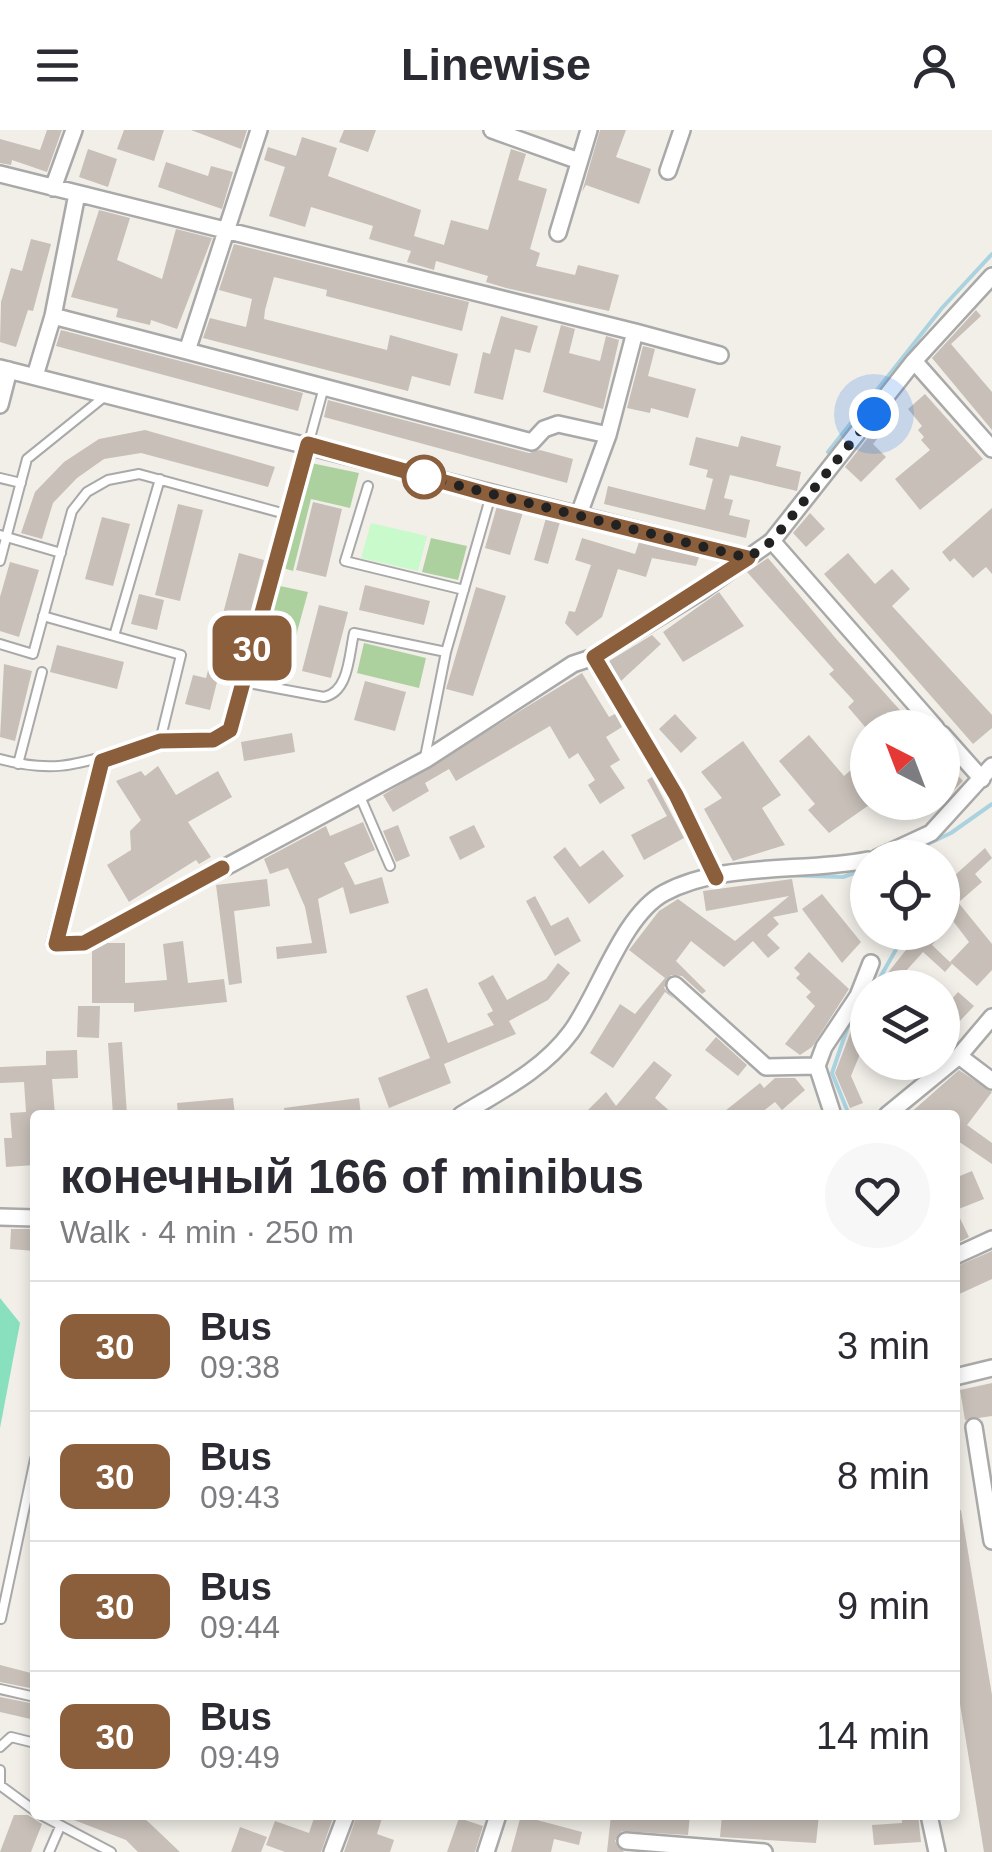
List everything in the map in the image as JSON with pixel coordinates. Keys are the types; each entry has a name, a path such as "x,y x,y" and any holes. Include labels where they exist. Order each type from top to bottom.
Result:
{"street":[{"path":"52,188 74,130"},
{"path":"187,351 260,130"},
{"path":"492,130 579,161"},
{"path":"558,233 589,130"},
{"path":"668,171 682,130"},
{"path":"0,174 720,355"},
{"path":"35,376 53,316 77,194"},
{"path":"102,761 56,944 84,943 424,760 573,664 594,657 772,541 914,361 992,276"},
{"path":"53,316 532,442 544,428 558,424 608,435"},
{"path":"579,514 639,333"},
{"path":"914,361 992,450"},
{"path":"0,405 4,369 748,558"},
{"path":"772,541 920,710"},
{"path":"594,657 676,795 716,878"},
{"path":"917,840 932,833 987,773 960,750"},
{"path":"469,1110 531,1071 565,1039 638,917 655,898 682,885 716,878 850,862"},
{"path":"831,1110 817,1066 842,1017 858,996 871,963"},
{"path":"674,985 766,1067 817,1066"},
{"path":"960,1055 992,1017"},
{"path":"960,1057 992,1081"},
{"path":"893,1110 930,1080"},
{"path":"0,1217 30,1218"},
{"path":"960,1254 992,1239"},
{"path":"960,1376 992,1368"},
{"path":"974,1427 992,1541"},
{"path":"332,1852 344,1820"},
{"path":"486,1852 496,1820"},
{"path":"930,1820 938,1852"},
{"path":"626,1841 764,1852"}],"lane":[{"path":"0,758 60,768 102,761 160,741 213,740 224,735 243,682 324,388"},
{"path":"0,562 27,459 108,394"},
{"path":"0,644 33,654 72,511 88,492 108,480 138,474 289,514"},
{"path":"0,478 21,483"},
{"path":"114,636 160,479"},
{"path":"368,486 345,561 464,590"},
{"path":"424,760 446,652 491,495"},
{"path":"0,535 61,553"},
{"path":"44,616 182,655 160,741"},
{"path":"243,682 330,697 342,686 354,633 446,652"},
{"path":"18,764 42,672"},
{"path":"359,794 390,866"},
{"path":"1,1619 30,1483"},
{"path":"0,1689 30,1697"},
{"path":"0,1747 4,1737 30,1742"},
{"path":"0,1770 1,1786 30,1807"},
{"path":"48,1820 110,1852"},
{"path":"50,1852 59,1828"}],"green space":[{"path":"311,463 359,473 350,508 311,499 293,571 283,568"},
{"path":"371,523 427,536 418,571 361,558"},
{"path":"431,538 467,546 458,580 422,572"},
{"path":"280,586 308,592 283,683 264,676 260,664"},
{"path":"364,643 426,658 419,688 357,673"},
{"path":"0,1298 20,1323 0,1428"}],"building":[{"path":"47,130 62,130 47,172 12,160 11,165 0,163 0,139 40,150"},
{"path":"124,130 164,130 154,161 117,149"},
{"path":"191,130 247,130 241,149"},
{"path":"344,130 376,130 368,152 339,142"},
{"path":"600,130 626,130 616,157 651,169 639,204 586,185 582,192"},
{"path":"302,137 337,148 328,176 421,210 414,236 444,245 451,220 488,230 511,149 526,154 518,180 547,189 530,249 540,253 536,266 575,275 578,265 619,275 609,311 506,288 486,282 488,276 436,261 434,270 407,262 411,251 369,239 373,226 311,207 305,227 269,216 285,167 264,160 268,147 296,156"},
{"path":"88,149 117,159 108,187 79,177"},
{"path":"166,162 208,176 211,166 233,172 222,209 158,187"},
{"path":"99,210 130,218 117,260 162,279 176,229 212,238 177,329 151,320 150,325 116,317 118,309 71,297"},
{"path":"31,239 51,244 33,311 28,310 16,347 0,342 1,302 11,268 22,271"},
{"path":"234,244 469,302 462,331 326,296 327,290 274,277 265,310 264,319 387,350 390,335 458,354 450,386 412,376 408,391 203,338 210,318 246,327 252,299 219,290"},
{"path":"976,310 981,316 951,344 992,392 992,430 932,358"},
{"path":"501,316 538,326 530,353 515,349 503,400 474,393 483,352 490,354"},
{"path":"561,325 575,329 569,353 600,361 606,336 619,340 603,409 543,392"},
{"path":"61,330 303,393 298,411 56,346"},
{"path":"643,346 655,349 648,376 696,389 688,418 651,408 650,413 627,408"},
{"path":"925,394 983,459 920,510 895,479 930,450 921,440 924,437 918,430 922,426 908,409"},
{"path":"328,400 529,453 540,450 573,459 567,483 324,417"},
{"path":"889,411 895,417 873,444 886,457 861,482 845,467"},
{"path":"145,430 275,467 268,487 141,453 104,459 77,478 53,503 42,539 21,533 35,492 64,462 99,439"},
{"path":"741,436 781,446 776,466 801,472 797,491 730,475 724,498 733,500 729,515 750,520 746,538 604,504 608,486 705,510 713,479 706,477 708,470 689,465 696,437 738,447"},
{"path":"313,502 342,509 326,577 296,570"},
{"path":"178,504 203,510 180,601 155,595"},
{"path":"497,506 523,512 510,555 485,548"},
{"path":"992,508 992,574 986,567 973,578 954,558 950,562 942,552"},
{"path":"810,513 825,529 806,547 793,533"},
{"path":"102,517 130,524 113,586 85,579"},
{"path":"546,518 560,522 548,564 534,560"},
{"path":"582,538 635,554 639,542 699,557 696,566 652,558 646,577 618,569 602,617 577,636 565,623 569,611 575,612 591,565 575,560"},
{"path":"239,553 264,560 232,682 218,678 210,710 185,704 193,675 206,678"},
{"path":"848,553 875,584 892,569 910,589 892,606 992,715 992,728 973,744 960,729 960,710 943,710 824,574"},
{"path":"768,558 900,710 851,710 848,707 854,701 829,674 834,670 747,572"},
{"path":"10,562 39,570 19,637 0,631 0,597"},
{"path":"365,585 430,601 424,625 359,610"},
{"path":"476,587 506,596 473,696 446,689"},
{"path":"719,592 744,626 683,662 663,632"},
{"path":"139,594 164,600 157,630 131,624"},
{"path":"319,605 348,612 331,678 302,671"},
{"path":"652,635 661,644 621,681 609,661"},
{"path":"57,645 124,662 117,689 50,672"},
{"path":"4,664 32,671 15,741 0,737"},
{"path":"582,673 609,717 615,714 622,727 606,737 620,760 610,766 625,788 600,804 588,785 595,780 578,753 569,759 550,726 456,781 449,769 425,783 429,791 393,812 383,795"},
{"path":"365,681 406,692 395,731 354,720"},
{"path":"675,714 697,738 681,753 659,729"},
{"path":"292,733 295,752 244,761 241,742"},
{"path":"809,735 844,776 850,771 850,818 829,833 808,810 815,804 779,761"},
{"path":"743,741 781,795 762,808 785,845 733,861 704,809 722,798 701,772"},
{"path":"158,766 176,795 218,771 232,797 188,822 211,857 199,864 196,860 129,902 107,865 131,850 130,831 141,820 116,781 141,771 145,776"},
{"path":"652,777 684,838 644,860 631,835 667,816 647,780"},
{"path":"363,822 375,850 344,863 355,885 382,877 389,903 350,914 343,887 318,899 327,953 277,959 276,947 312,943 305,907 288,868 270,874 264,859 326,826 330,836"},
{"path":"398,825 410,856 396,862 383,831"},
{"path":"474,825 485,847 460,860 449,837"},
{"path":"565,847 580,867 603,850 624,876 589,904 553,857"},
{"path":"985,848 992,858 975,874 982,882 960,901 960,871"},
{"path":"267,879 270,906 234,911 242,983 229,985 216,885"},
{"path":"792,879 798,912 773,917 779,924 767,935 780,948 768,958 753,941 724,967 691,941 676,961 706,991 702,994 682,976 671,975 664,988 674,999 665,992 613,1068 590,1053 620,1004 635,1014 665,978 629,950 659,911 678,899 735,941 789,896 706,911 703,891"},
{"path":"822,894 850,928 850,950 854,950 842,963 802,909"},
{"path":"535,896 551,926 568,917 581,941 555,956 526,901"},
{"path":"960,905 992,944 992,970 977,986 950,962 969,942 960,930"},
{"path":"183,941 188,983 224,979 227,1002 134,1012 134,1003 92,1003 92,951 107,943 125,943 125,983 167,980 163,944"},
{"path":"906,950 937,950 952,964 943,970 923,952 907,970 890,970"},
{"path":"809,952 849,989 812,1047 800,1055 785,1044 815,1006 806,997 811,992 796,978 800,974 794,968"},
{"path":"558,963 570,973 548,1000 509,1021 516,1034 444,1064 451,1083 389,1108 378,1078 430,1058 406,996 427,988 448,1043 494,1025 487,1014 493,1011 478,983 493,975 507,1000 546,979"},
{"path":"960,994 974,1006 960,1021"},
{"path":"78,1006 100,1006 99,1038 77,1037"},
{"path":"850,1034 850,1080 863,1103 850,1108 835,1073"},
{"path":"716,1037 747,1065 738,1076 705,1050"},
{"path":"122,1042 127,1110 113,1110 108,1043"},
{"path":"77,1050 78,1078 52,1079 55,1110 30,1110 30,1165 6,1167 4,1138 12,1138 10,1113 26,1112 24,1082 0,1083 0,1067 46,1065 46,1051"},
{"path":"654,1061 672,1075 655,1098 668,1110 588,1110 606,1092 616,1106"},
{"path":"960,1071 992,1092 967,1125 992,1143 992,1164 960,1142 960,1110 914,1110 948,1080 960,1080"},
{"path":"775,1078 795,1078 805,1090 782,1110 775,1102 765,1110 726,1110 760,1083 764,1088"},
{"path":"233,1098 234,1110 178,1110 177,1103"},
{"path":"359,1098 360,1110 284,1110"},
{"path":"972,1171 984,1199 960,1208 960,1176"},
{"path":"960,1218 969,1237 960,1242"},
{"path":"11,1229 30,1229 30,1251 10,1249"},
{"path":"992,1251 992,1279 960,1294 960,1265"},
{"path":"992,1383 992,1416 965,1420 960,1390"},
{"path":"960,1510 992,1695 992,1852 984,1852 960,1704"},
{"path":"0,1665 30,1673 30,1688 0,1682"},
{"path":"0,1697 30,1703 30,1719 0,1712"},
{"path":"14,1815 28,1815 30,1820 42,1824 31,1852 0,1852"},
{"path":"74,1820 146,1820 180,1852 138,1852 126,1840"},
{"path":"313,1820 332,1820 321,1852 285,1852 266,1845 275,1821 309,1833"},
{"path":"355,1820 381,1820 377,1834 394,1840 390,1852 344,1852"},
{"path":"458,1820 483,1826 475,1852 447,1852"},
{"path":"520,1820 537,1820 582,1832 579,1845 554,1839 551,1852 511,1852"},
{"path":"610,1820 690,1820 688,1835 622,1831 615,1841 624,1852 607,1852"},
{"path":"722,1820 818,1820 816,1843 720,1837"},
{"path":"919,1820 921,1842 874,1845 872,1825"},
{"path":"240,1827 267,1837 261,1852 231,1852"}],"waterway":[{"path":"828,452 942,308 992,254"},
{"path":"936,840 992,804"},
{"path":"784,875 850,874"},
{"path":"884,970 896,950"},
{"path":"847,1110 832,1073 850,1023"}],"bus line":[{"name":"30","path":"222,868 84,943 56,944 102,761 160,741 213,740 230,730 308,444 491,495 748,558 594,657 676,795 716,878"}],"route":[{"path":"424,477 748,558 772,541 874,414"}]}
